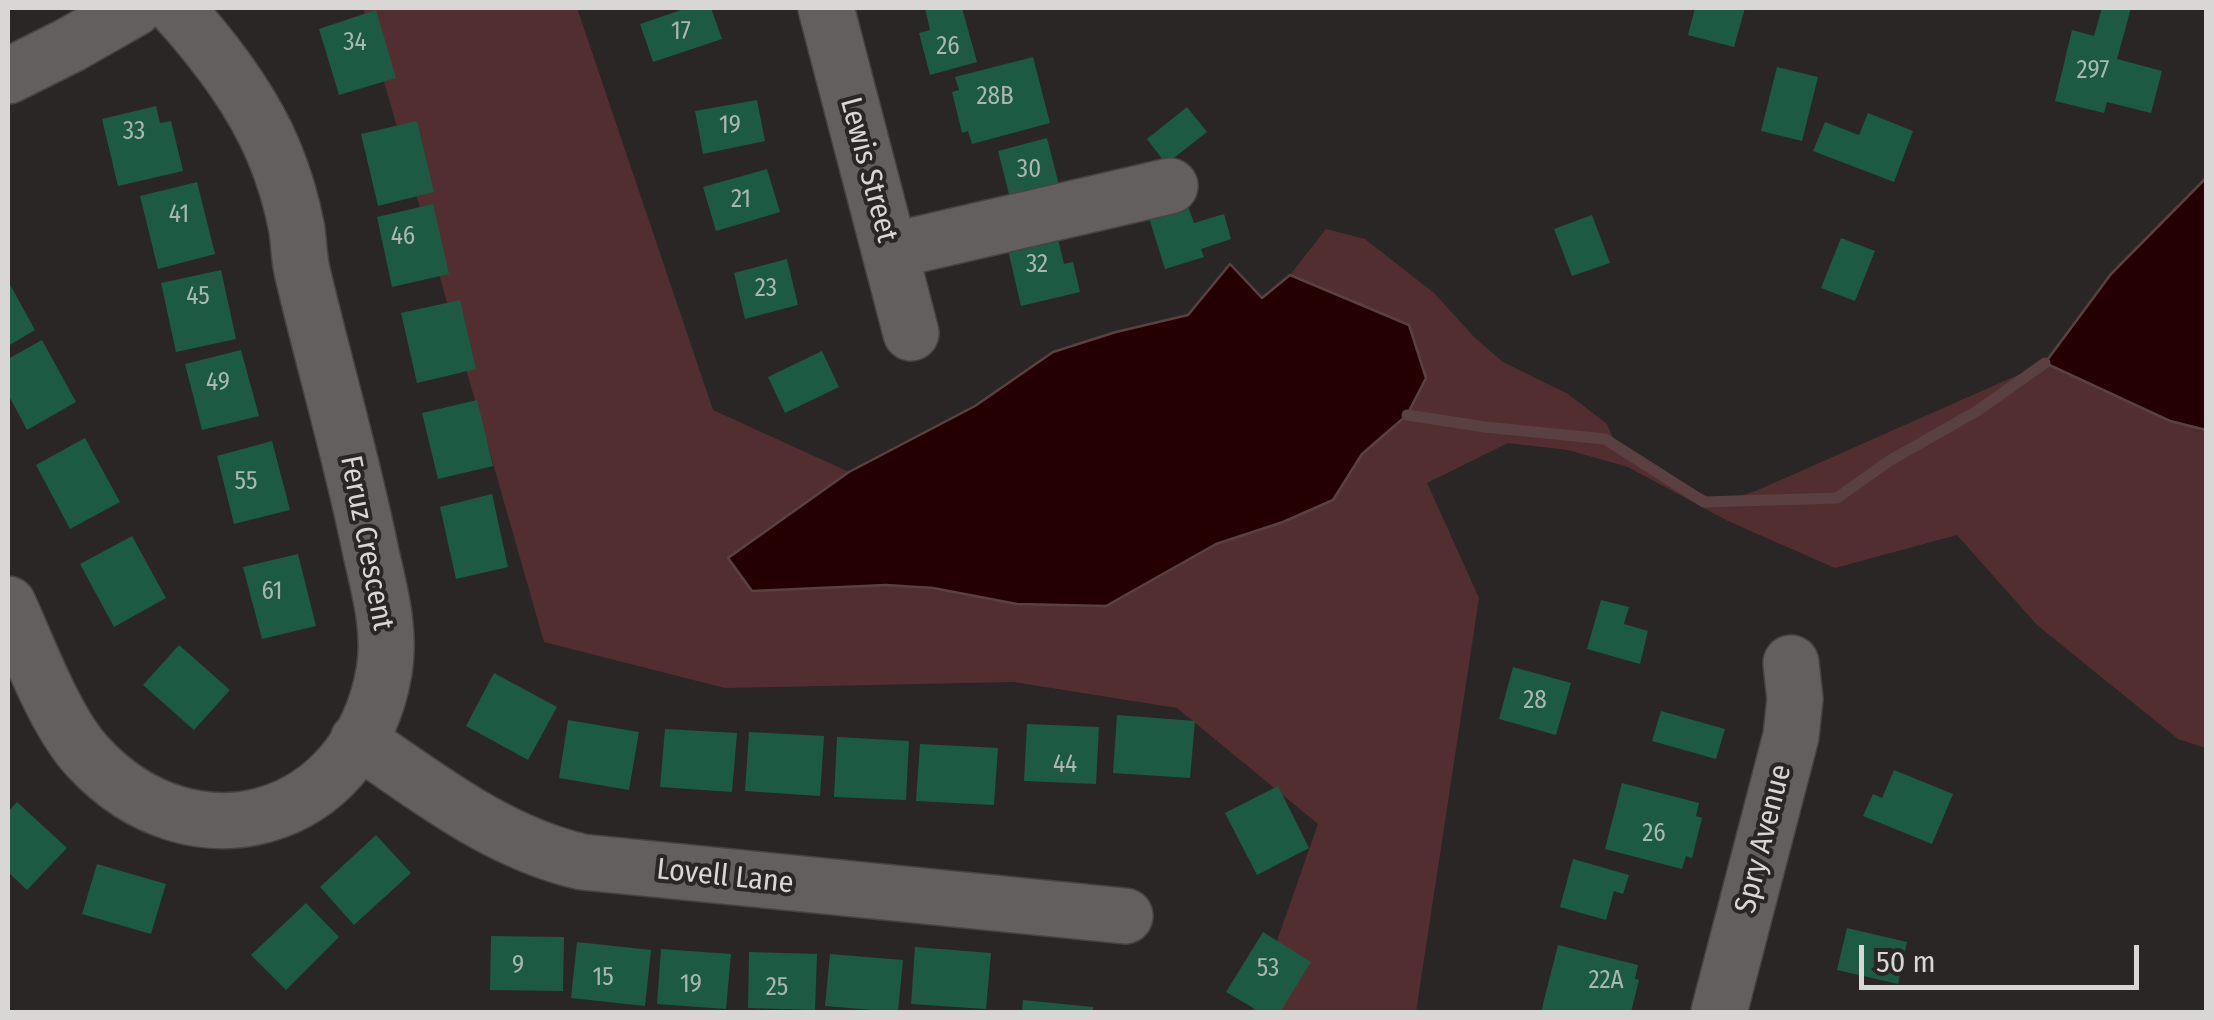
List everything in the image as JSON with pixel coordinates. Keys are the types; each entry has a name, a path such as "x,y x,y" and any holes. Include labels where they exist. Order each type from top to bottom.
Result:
{"street":[{"path":"8,76 136,8"},
{"name":"Feruz Crescent","path":"8,604 69,732 88,757 130,794 158,810 205,822 230,822 269,814 299,801 325,782 358,740 384,674 385,619 360,499 301,268 290,199 272,146 245,97 176,8"},
{"name":"Lewis Street","path":"826,8 911,333"},
{"path":"890,251 1170,186"},
{"name":"Spry Avenue","path":"1720,1012 1790,736 1795,698 1791,663"},
{"name":"Lovell Lane","path":"358,740 496,831 536,850 582,862 1125,916"}],"shaded area":[{"path":"363,8 577,8 713,410 849,472 728,558 752,591 886,585 1106,606 1216,544 1333,500 1362,454 1407,415 1409,325 1290,275 1326,229 1365,239 1434,293 1503,362 1568,394 1607,424 1618,450 1720,503 1758,490 2045,363 2170,421 2206,430 2206,748 2178,739 2037,625 1957,535 1835,568 1728,521 1628,467 1568,450 1508,443 1427,483 1479,598 1416,1012 1252,1012 1318,824 1177,708 1014,682 725,688 544,642"},
{"path":"2206,178 2206,430 2170,421 2045,363 2111,274"},
{"path":"1230,264 1262,298 1290,275 1409,325 1426,378 1407,415 1362,454 1333,500 1216,544 1106,606 1017,604 933,588 886,585 752,591 728,558 849,472 975,406 1053,352 1188,315"}],"building":[{"path":"687,8 711,8 722,39 653,62 640,24"},
{"path":"925,8 962,8 977,62 930,75 919,33 930,30"},
{"path":"1695,8 1745,8 1734,47 1688,35"},
{"path":"2102,8 2131,8 2117,59 2162,71 2151,113 2107,102 2104,113 2055,101 2072,30 2094,36"},
{"path":"376,10 396,78 339,95 319,29"},
{"path":"1033,57 1050,123 972,144 968,131 962,133 952,92 959,90 955,77"},
{"path":"1777,67 1818,77 1802,141 1761,131"},
{"path":"757,100 765,141 703,154 695,111"},
{"path":"156,106 160,123 171,121 183,171 118,186 102,119"},
{"path":"1187,107 1207,132 1166,164 1147,139"},
{"path":"1868,113 1913,131 1894,182 1813,151 1825,122 1859,135"},
{"path":"417,121 434,192 378,206 361,134"},
{"path":"1047,138 1060,189 1011,202 998,151"},
{"path":"767,169 780,212 716,231 703,187"},
{"path":"197,182 215,254 158,269 140,196"},
{"path":"433,204 449,274 392,287 377,217"},
{"path":"1188,206 1194,223 1224,214 1231,239 1201,249 1204,257 1165,269 1149,218"},
{"path":"1592,215 1610,263 1572,276 1554,229"},
{"path":"1841,238 1875,251 1855,301 1821,288"},
{"path":"1058,239 1064,264 1073,262 1080,292 1021,306 1008,250"},
{"path":"787,259 798,305 745,319 734,273"},
{"path":"221,270 236,339 176,352 161,283"},
{"path":"8,281 35,330 8,346"},
{"path":"460,300 476,369 417,383 401,313"},
{"path":"42,340 76,402 27,430 8,394 8,359"},
{"path":"241,350 259,416 202,430 185,364"},
{"path":"822,351 839,387 785,413 768,377"},
{"path":"477,400 493,466 438,479 422,413"},
{"path":"85,438 120,502 70,529 36,465"},
{"path":"272,441 290,510 234,524 217,456"},
{"path":"492,494 508,567 456,579 440,507"},
{"path":"132,536 166,598 114,627 80,564"},
{"path":"298,554 316,626 262,639 243,567"},
{"path":"1601,600 1629,607 1624,624 1648,631 1640,664 1587,649"},
{"path":"179,645 230,690 194,730 143,685"},
{"path":"1513,667 1571,683 1556,735 1499,719"},
{"path":"494,673 557,707 528,760 466,726"},
{"path":"1661,711 1725,729 1716,759 1652,741"},
{"path":"1117,715 1195,721 1190,778 1113,773"},
{"path":"568,720 639,732 629,790 559,778"},
{"path":"1027,724 1099,727 1096,784 1024,781"},
{"path":"665,729 737,733 732,792 660,787"},
{"path":"749,732 824,736 820,796 745,791"},
{"path":"837,737 909,741 906,800 834,797"},
{"path":"920,744 998,748 994,805 916,801"},
{"path":"1894,770 1953,794 1932,844 1863,816 1873,794 1882,798"},
{"path":"1622,783 1699,803 1696,816 1702,818 1692,858 1686,856 1682,869 1605,849"},
{"path":"1278,786 1309,848 1257,875 1225,813"},
{"path":"17,802 67,848 27,890 8,872 8,812"},
{"path":"376,835 411,873 354,925 320,887"},
{"path":"1573,859 1629,875 1623,894 1614,891 1606,920 1560,907"},
{"path":"97,864 166,884 151,934 82,914"},
{"path":"306,903 339,937 286,990 251,955"},
{"path":"1847,928 1907,942 1898,984 1837,970"},
{"path":"1263,932 1311,962 1280,1012 1260,1012 1226,992"},
{"path":"491,936 564,937 563,991 490,990"},
{"path":"577,942 651,950 645,1006 571,998"},
{"path":"1558,945 1638,965 1635,979 1639,980 1631,1012 1541,1012"},
{"path":"915,947 991,953 986,1009 911,1004"},
{"path":"661,949 731,954 726,1009 657,1004"},
{"path":"749,952 817,954 815,1010 748,1008"},
{"path":"830,954 903,960 898,1012 825,1006"},
{"path":"1023,1000 1093,1007 1093,1012 1022,1012"}],"waterway":[{"path":"1407,415 1605,439 1704,502 1837,498 1889,461 1977,411 2045,363"}]}
